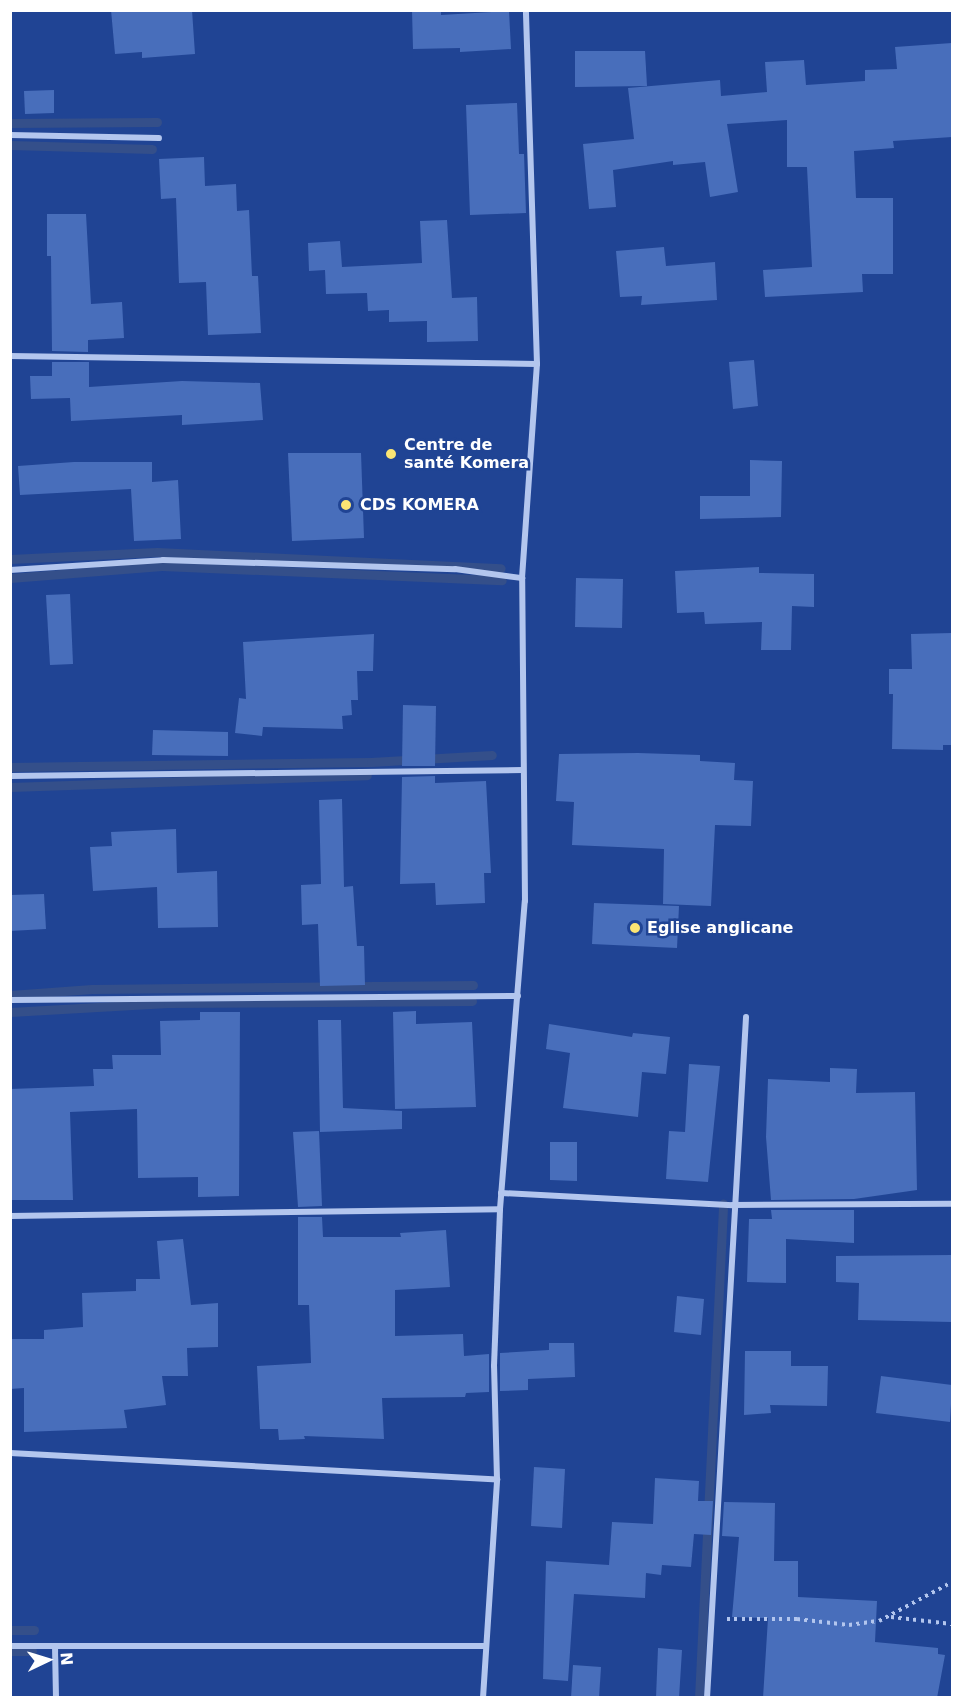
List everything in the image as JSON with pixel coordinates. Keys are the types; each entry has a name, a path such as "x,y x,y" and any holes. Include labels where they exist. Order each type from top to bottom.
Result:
{"street":[{"path":"483,1698 497,1479 494,1366 500,1209 525,901 522,578 537,364 526,10"},
{"path":"10,135 159,138"},
{"path":"10,356 537,364"},
{"path":"10,570 163,560 455,569 522,578"},
{"path":"10,776 522,770"},
{"path":"10,1000 519,996"},
{"path":"707,1698 733,1205 746,1017"},
{"path":"501,1193 733,1205 952,1204"},
{"path":"10,1216 500,1209"},
{"path":"10,1454 497,1479"},
{"path":"10,1646 486,1646"},
{"path":"55,1646 56,1698"}],"path":[{"path":"891,1617 940,1586 952,1582"},
{"path":"711,1619 796,1619 849,1625 891,1617 952,1624"}],"building":[{"path":"111,10 192,10 195,54 142,58 142,52 115,54"},
{"path":"412,10 441,10 441,15 509,11 511,49 460,52 460,48 413,49"},
{"path":"952,43 952,137 893,141 894,148 854,151 856,198 893,198 893,274 862,274 863,292 765,297 763,270 812,267 807,167 787,167 787,120 727,124 738,192 710,197 705,162 673,165 673,161 613,170 616,207 589,209 583,144 634,139 628,88 720,80 721,96 767,92 765,62 804,60 806,85 865,81 865,70 897,69 895,47"},
{"path":"575,51 645,51 647,86 575,87"},
{"path":"54,90 54,113 25,114 24,91"},
{"path":"517,103 519,154 524,154 526,213 470,215 466,105"},
{"path":"204,157 205,186 236,184 237,211 249,210 252,276 258,276 261,333 208,335 206,282 179,283 176,198 161,199 159,159"},
{"path":"47,214 86,214 91,304 122,302 124,338 88,340 88,352 52,351 51,256 47,256"},
{"path":"447,220 452,298 477,297 478,341 427,342 427,321 389,322 389,310 368,311 367,293 326,294 325,270 309,271 308,243 340,241 342,267 422,263 420,221"},
{"path":"664,247 666,266 715,262 717,300 641,305 642,296 620,297 616,251"},
{"path":"754,360 758,406 733,409 729,362"},
{"path":"52,362 89,362 89,387 182,381 260,383 263,420 182,425 182,415 71,421 70,398 31,399 30,376 52,376"},
{"path":"288,453 361,453 364,538 292,541"},
{"path":"750,460 782,461 781,517 700,519 700,496 750,496"},
{"path":"74,462 152,462 152,482 178,480 181,539 134,541 131,489 20,495 18,466"},
{"path":"759,567 759,573 814,574 814,607 792,606 791,650 761,650 762,622 705,624 704,612 677,613 675,571"},
{"path":"576,578 623,579 622,628 575,627"},
{"path":"70,594 73,664 50,665 46,595"},
{"path":"952,633 952,745 943,745 943,750 892,749 893,694 889,694 889,669 912,669 911,634"},
{"path":"374,634 373,671 357,671 358,700 351,700 352,715 342,716 343,729 263,727 262,736 235,733 239,698 246,699 243,642"},
{"path":"403,705 436,706 435,766 402,766"},
{"path":"153,730 228,732 228,756 152,755"},
{"path":"559,754 700,755 700,761 735,763 734,780 753,781 751,826 715,825 711,906 663,904 664,849 572,845 574,802 556,801"},
{"path":"435,776 435,783 486,781 491,873 484,873 485,903 436,905 435,883 400,884 402,777"},
{"path":"342,799 344,887 353,886 357,946 364,946 365,985 320,986 318,924 302,925 301,885 321,884 319,800"},
{"path":"176,829 177,873 217,871 218,927 158,928 157,887 93,891 90,847 112,846 111,832"},
{"path":"44,894 46,929 10,931 10,895"},
{"path":"594,903 679,906 677,948 592,944"},
{"path":"416,1011 416,1024 472,1022 476,1107 395,1109 393,1012"},
{"path":"200,1012 240,1012 239,1196 198,1197 198,1177 138,1178 137,1109 70,1112 73,1200 10,1200 10,1089 94,1086 93,1069 113,1069 112,1055 161,1055 160,1021 200,1020"},
{"path":"318,1020 341,1020 343,1108 402,1111 402,1129 320,1132"},
{"path":"549,1024 632,1037 633,1033 670,1037 666,1074 642,1072 638,1117 563,1108 570,1053 546,1049"},
{"path":"689,1064 720,1066 708,1182 666,1179 669,1131 685,1132"},
{"path":"830,1068 857,1069 856,1093 915,1092 917,1190 854,1199 771,1200 766,1137 768,1079 830,1082"},
{"path":"319,1131 322,1206 298,1207 293,1132"},
{"path":"550,1142 577,1142 577,1181 550,1180"},
{"path":"771,1210 854,1210 854,1243 786,1239 786,1283 747,1282 749,1219 772,1219"},
{"path":"298,1217 322,1217 323,1237 401,1237 400,1233 446,1230 450,1287 395,1290 395,1336 463,1334 464,1356 489,1354 489,1392 466,1393 465,1397 382,1398 384,1439 304,1436 305,1439 279,1440 278,1429 260,1429 257,1366 311,1363 309,1305 298,1305"},
{"path":"183,1239 191,1305 218,1303 218,1347 187,1348 188,1376 162,1376 166,1405 124,1410 127,1428 24,1432 24,1388 10,1389 10,1339 44,1339 44,1330 83,1327 82,1293 136,1291 136,1279 160,1279 157,1241"},
{"path":"952,1255 952,1322 858,1320 859,1283 836,1282 836,1256"},
{"path":"677,1296 704,1299 701,1335 674,1332"},
{"path":"549,1343 574,1343 575,1377 528,1379 528,1390 500,1391 500,1353 549,1350"},
{"path":"745,1351 791,1351 791,1366 828,1366 827,1406 770,1405 771,1413 744,1415"},
{"path":"881,1376 952,1385 950,1422 876,1413"},
{"path":"534,1467 565,1469 562,1528 531,1526"},
{"path":"655,1478 699,1481 698,1501 713,1501 711,1535 694,1534 691,1567 662,1565 661,1575 646,1573 645,1598 574,1594 568,1681 543,1679 546,1561 609,1565 612,1522 653,1524"},
{"path":"724,1502 775,1503 774,1561 798,1561 798,1597 877,1601 875,1642 938,1648 938,1654 945,1655 937,1698 763,1698 768,1618 732,1617 739,1537 722,1536"},
{"path":"658,1648 682,1650 679,1698 656,1698"},
{"path":"573,1665 601,1667 599,1698 571,1698"}],"waterway":[{"path":"10,123 157,122"},
{"path":"10,145 152,149"},
{"path":"10,559 157,552 501,568"},
{"path":"10,578 162,566 502,580"},
{"path":"10,767 371,762 492,755"},
{"path":"10,787 367,775"},
{"path":"10,995 92,989 473,985"},
{"path":"10,1012 168,1003 472,1001"},
{"path":"699,1698 723,1204"},
{"path":"10,1630 34,1630"},
{"path":"10,1651 32,1651"}],"place":[{"name":"Centre de santé Komera","path":"391,454"},
{"name":"CDS KOMERA","path":"346,505"},
{"name":"Eglise anglicane","path":"635,928"}]}
